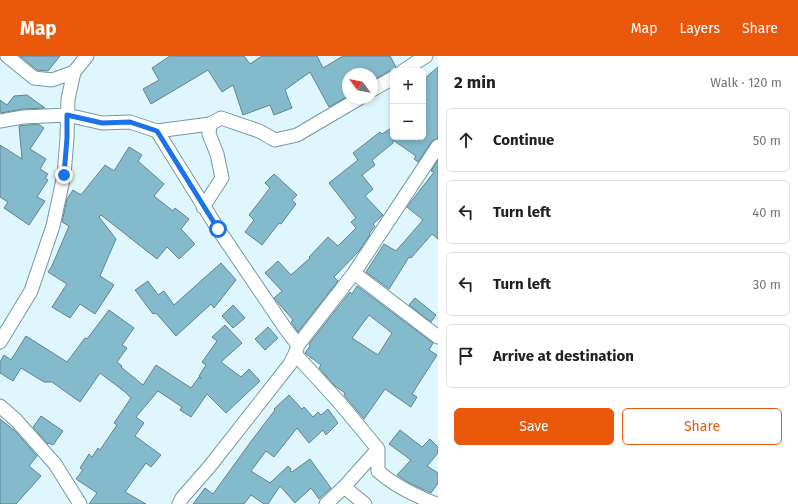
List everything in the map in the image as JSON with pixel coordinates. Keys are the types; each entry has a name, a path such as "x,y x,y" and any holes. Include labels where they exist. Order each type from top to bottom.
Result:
{"street":[{"path":"7,56 34,78 52,80 74,72"},
{"path":"0,342 31,291 53,226 64,175 68,99 74,72 86,56"},
{"path":"408,68 426,56"},
{"path":"378,87 390,80"},
{"path":"0,121 23,117 67,115 102,123 130,122 157,131 210,124 221,118 259,131 275,140 297,135 350,104"},
{"path":"204,207 222,178 217,154 209,134 210,124"},
{"path":"157,131 204,207 297,350 378,449 378,471 387,480 416,496 436,504"},
{"path":"179,504 182,498 210,466 264,398 297,350 354,273 438,146"},
{"path":"354,273 438,337"},
{"path":"0,406 16,420 55,464 80,504"},
{"path":"326,504 344,487 378,449"},
{"path":"344,487 365,504"}],"building":[{"path":"20,56 60,56 48,71 37,70"},
{"path":"170,56 244,56 250,64 262,56 317,56 323,68 343,56 390,56 396,67 390,68 390,71 378,77 378,68 342,68 342,99 329,107 310,72 285,90 292,108 274,115 270,105 243,115 233,85 222,92 208,70 151,104 143,89 159,80 152,68"},
{"path":"438,67 438,138 432,141 418,162 414,159 416,156 393,140 426,140 426,77"},
{"path":"27,95 45,108 22,109 1,113 0,100 7,105 14,96"},
{"path":"38,124 44,128 30,149 46,159 40,169 48,174 45,178 48,180 37,197 45,201 29,225 4,208 8,202 0,197 0,145 22,159 19,126"},
{"path":"390,129 390,140 393,140 393,143 372,160 375,165 362,175 373,189 365,196 383,215 373,224 375,226 359,251 334,277 338,281 298,332 291,322 293,320 274,298 282,291 265,273 278,261 291,275 310,258 309,257 328,237 338,246 356,228 351,222 356,218 329,183 358,160 353,153 380,132 382,134"},
{"path":"129,147 142,155 138,161 164,184 154,196 173,211 175,208 189,219 181,229 195,244 179,259 167,247 157,259 101,215 99,217 116,239 100,276 114,285 95,314 80,304 70,318 52,307 67,284 48,272 69,226 62,222 67,199 73,190 81,195 105,165 114,171"},
{"path":"438,160 438,239 432,234 411,258 409,257 389,289 366,272 384,244 396,251 423,220 407,207 434,172 431,171"},
{"path":"274,174 297,195 292,200 296,204 281,224 279,223 262,245 245,232 254,220 249,215 270,188 265,183"},
{"path":"221,263 236,280 214,308 211,304 176,336 156,313 153,314 135,290 148,281 158,295 164,291 174,305"},
{"path":"357,286 433,343 429,350 437,355 412,394 417,397 411,407 385,389 364,419 344,395 345,393 335,386 319,368 321,365 305,353 310,346 309,344 350,292 352,294","holes":["369,315 392,333 378,355 352,338"]},
{"path":"415,298 436,315 431,322 409,305"},
{"path":"233,305 245,318 233,328 222,316"},
{"path":"109,310 134,328 122,345 127,348 117,362 143,385 156,365 191,388 199,377 202,379 199,376 206,365 202,362 217,341 212,337 225,325 242,343 221,362 241,377 249,369 260,381 226,413 207,394 191,417 180,410 182,407 158,391 136,417 144,423 135,436 161,455 151,467 146,463 125,492 146,504 89,504 97,493 76,479 83,470 80,468 89,454 92,457 98,448 100,450 117,425 114,423 131,398 125,392 100,373 80,402 52,382 44,382 21,368 13,381 0,373 0,362 4,355 11,360 26,336 67,362"},
{"path":"268,327 278,338 265,350 255,339"},
{"path":"289,395 302,409 304,407 313,417 318,412 321,415 328,409 338,423 326,435 323,430 309,443 297,428 274,457 266,451 251,471 270,483 288,466 292,472 310,459 331,488 319,499 311,488 295,503 280,486 268,504 264,504 251,495 244,504 193,504 205,488 213,494 275,410 274,409"},
{"path":"41,416 63,431 53,445 48,444 33,427"},
{"path":"0,419 15,431 37,456 29,466 41,476 16,504 0,504"},
{"path":"400,430 422,447 430,439 438,447 438,453 427,466 438,473 438,483 431,493 409,483 397,475 411,460 389,444"}],"route":[{"path":"64,175 67,115 102,123 130,122 157,131 218,229"}]}
